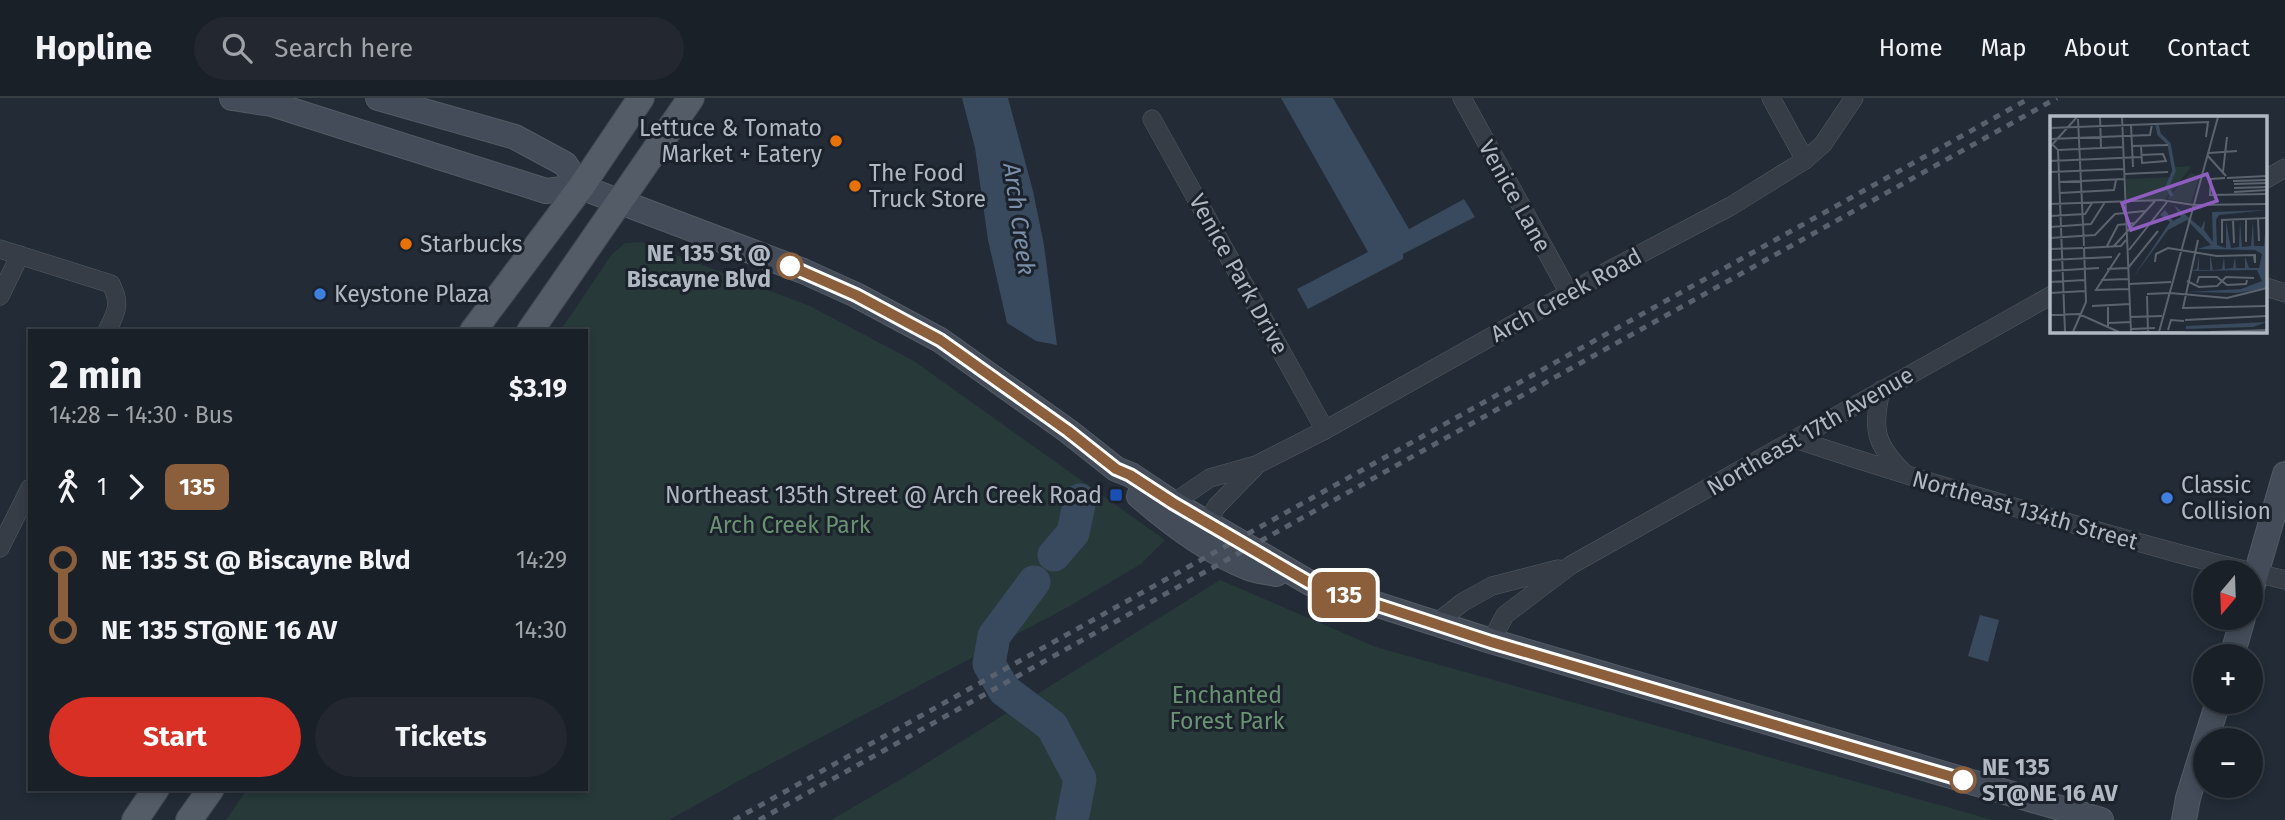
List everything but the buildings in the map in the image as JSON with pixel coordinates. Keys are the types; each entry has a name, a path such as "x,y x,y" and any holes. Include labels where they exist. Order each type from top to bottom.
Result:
{"main road":[{"path":"232,98 272,104 546,191 581,187 803,271 928,333 1068,431 1116,469 1299,578 1334,592 1491,642 2101,820"},
{"path":"378,98 515,137 565,164 581,187"},
{"path":"474,329 581,187 641,98"},
{"path":"531,329 691,98"},
{"path":"1116,469 1121,481 1166,519 1216,551 1250,569 1299,578"},
{"path":"2261,560 2285,474"},
{"path":"2184,820 2193,782"},
{"path":"135,820 155,791"},
{"path":"189,820 210,791"}],"street":[{"name":"Venice Lane","path":"1462,98 1569,293"},
{"path":"1771,98 1805,160"},
{"name":"Arch Creek Road","path":"1173,503 1210,478 1256,465 1325,430 1731,206 1805,160 1823,144 1854,98"},
{"name":"Venice Park Drive","path":"1152,119 1325,430"},
{"path":"2268,177 2285,168"},
{"path":"0,249 111,284 118,298 116,313 108,329"},
{"path":"0,296 20,255"},
{"path":"2268,288 2285,293"},
{"name":"Northeast 17th Avenue","path":"1491,642 1505,615 1569,567 2050,296"},
{"path":"1881,390 1875,420 1879,442 1889,458 1906,475"},
{"name":"Northeast 134th Street","path":"1795,439 2193,561"},
{"name":"Arch Creek Road","path":"1208,523 1217,506 1256,465"},
{"path":"0,548 28,492"},
{"name":"Northeast 17th Avenue","path":"1435,624 1463,602 1492,586 1569,567"},
{"name":"Northeast 134th Street","path":"2263,583 2285,580"}],"green space":[{"name":"Arch Creek Park","path":"642,242 810,306 914,361 1165,540 1141,564 1068,607 669,820 226,820 246,791 588,791 588,329 561,329 612,254 625,243"},
{"name":"Enchanted Forest Park","path":"1220,580 1376,647 1993,820 831,820"}],"water":[{"path":"962,98 1008,98 1033,191 1044,245 1057,345 1036,341 1007,323 988,240 975,148"},
{"path":"1281,98 1333,98 1409,229 1464,199 1475,217 1403,254 1403,259 1308,309 1297,289 1368,252"},
{"path":"1980,615 1999,620 1988,662 1968,656"}],"waterway":[{"name":"Arch Creek","path":"1054,555 1073,533 1080,500"},
{"name":"Arch Creek","path":"1034,582 994,636 989,664 1004,690 1052,726 1080,779 1072,820"}],"railway":[{"path":"734,820 2030,98"},
{"path":"759,820 2057,98"}],"bus line":[{"name":"135","path":"790,266 856,295 940,340 1068,431 1116,469 1310,583 1491,642 1963,780"}],"place":[{"name":"Lettuce & Tomato Market + Eatery","path":"836,141"},
{"name":"The Food Truck Store","path":"855,186"},
{"name":"Starbucks","path":"406,244"},
{"name":"NE 135 St @ Biscayne Blvd","path":"790,266"},
{"name":"Keystone Plaza","path":"320,294"},
{"name":"Northeast 135th Street @ Arch Creek Road","path":"1116,495"},
{"name":"Classic Collision","path":"2167,498"},
{"name":"NE 135 ST@NE 16 AV","path":"1963,780"}]}
